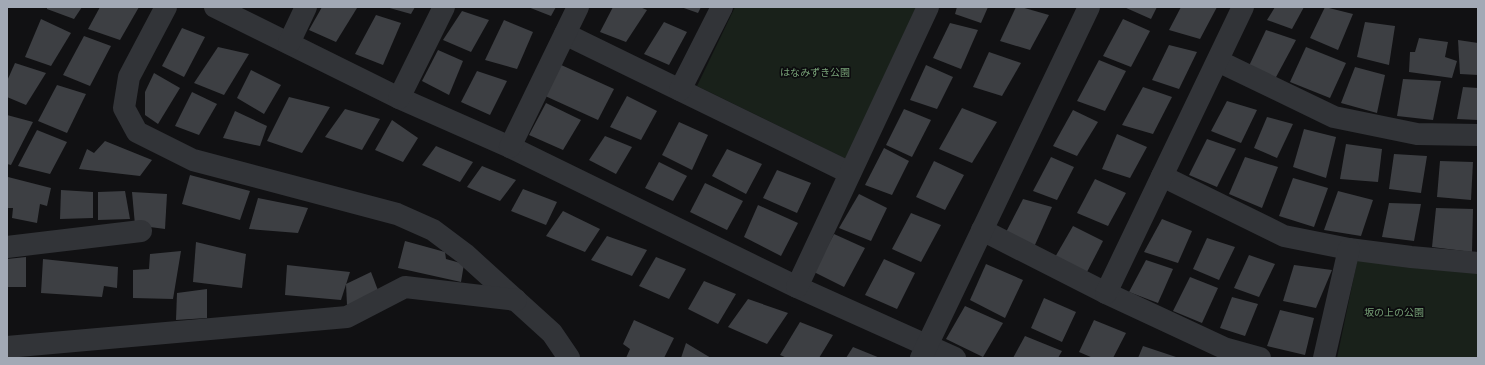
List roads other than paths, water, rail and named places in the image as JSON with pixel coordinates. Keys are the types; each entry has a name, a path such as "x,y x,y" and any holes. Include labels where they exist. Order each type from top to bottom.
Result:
{"street":[{"path":"166,7 129,77 124,108 136,132 193,160 397,214 433,230 465,254 552,333 568,358"},
{"path":"215,7 399,98 510,147 797,287 924,352 955,358"},
{"path":"289,43 306,7"},
{"path":"399,98 444,7"},
{"path":"510,147 578,7"},
{"path":"680,90 722,7"},
{"path":"797,287 928,7"},
{"path":"924,352 1089,7"},
{"path":"1106,294 1243,7"},
{"path":"565,34 850,173"},
{"path":"1218,61 1334,117 1417,134 1478,135"},
{"path":"1162,176 1284,236 1349,249 1410,257 1478,263"},
{"path":"982,230 1106,294 1224,348 1260,358"},
{"path":"7,247 141,231"},
{"path":"1324,358 1349,249"},
{"path":"7,347 347,317 405,287 516,300"}],"park label":[{"name":"はなみずき公園","path":"815,72"},
{"name":"坂の上の公園","path":"1394,312"}]}
